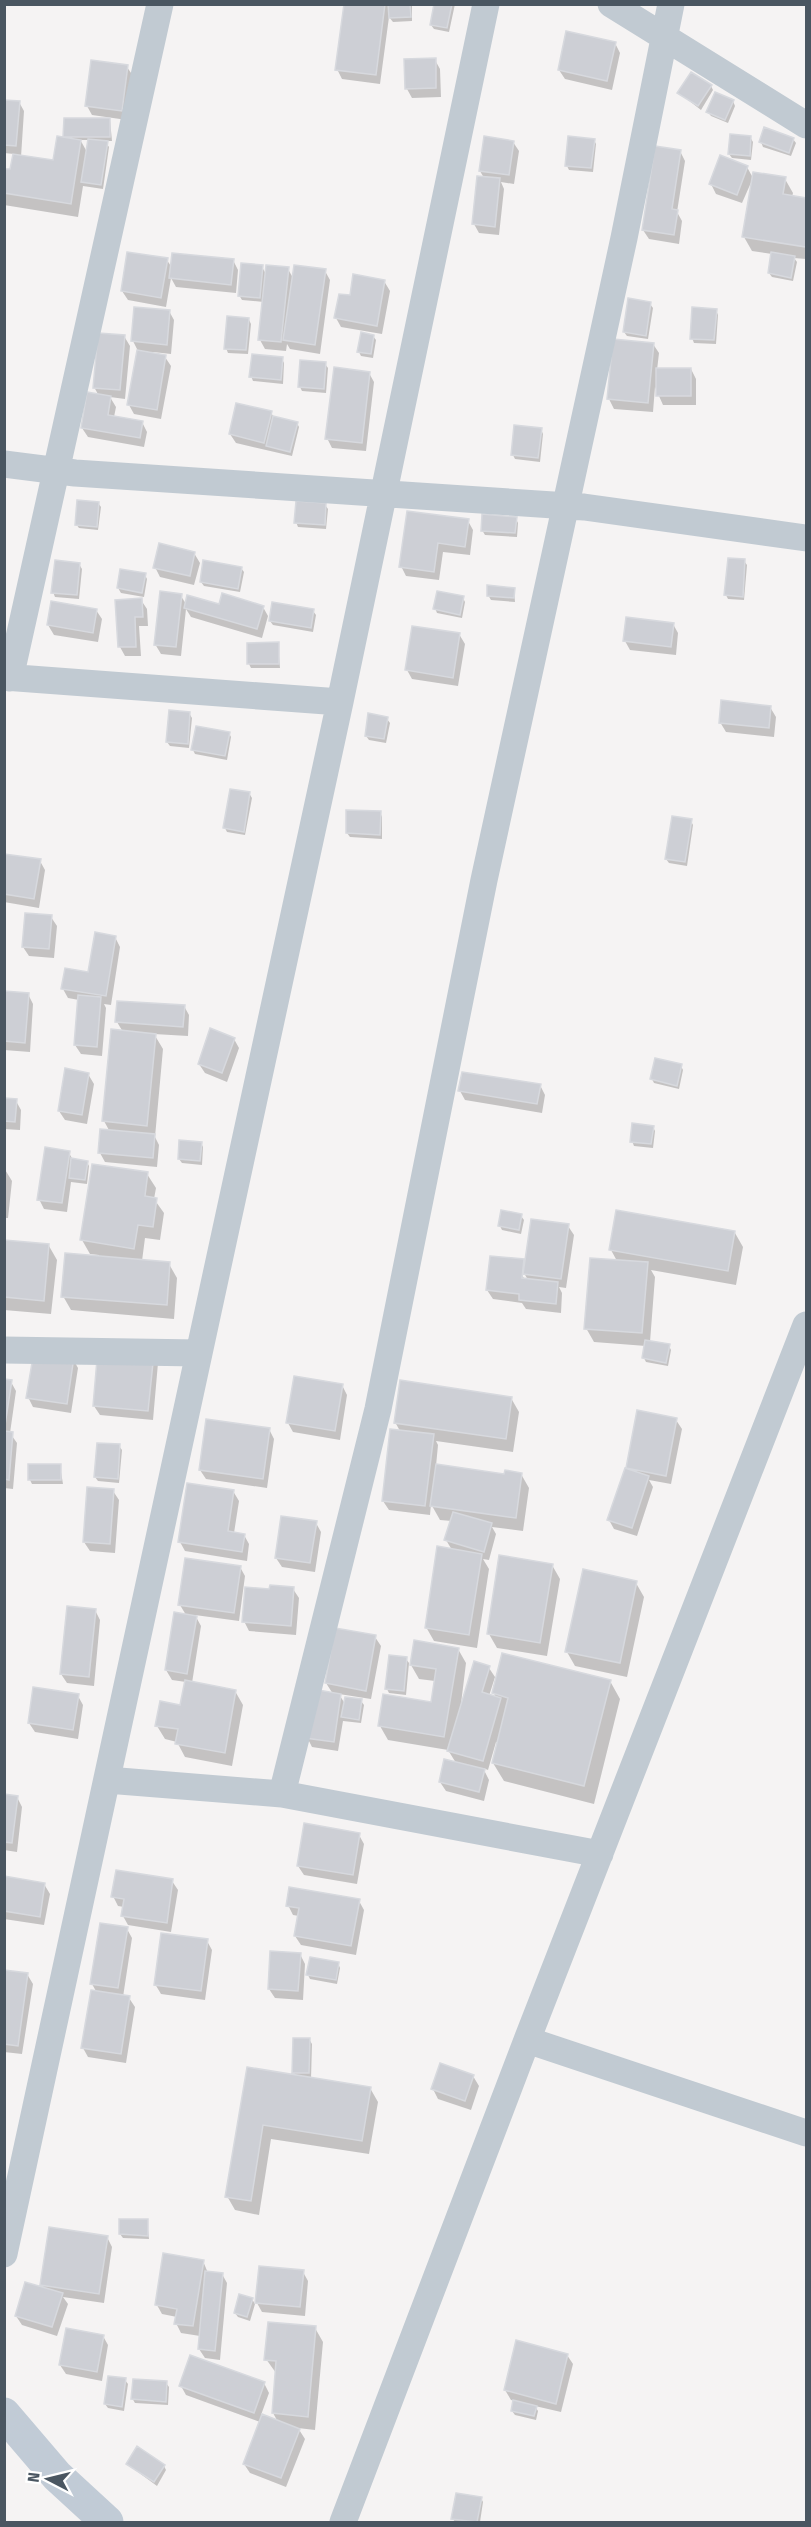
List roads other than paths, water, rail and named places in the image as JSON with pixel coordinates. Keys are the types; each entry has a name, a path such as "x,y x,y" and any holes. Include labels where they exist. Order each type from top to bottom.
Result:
{"main road":[{"path":"4,2414 57,2476 107,2523"}],"street":[{"path":"160,4 57,471 7,678 340,702"},
{"path":"4,2254 340,702 486,4"},
{"path":"611,4 665,40 807,125"},
{"path":"282,1794 378,1409 484,880 567,506 671,4"},
{"path":"4,464 57,471 567,506 807,538"},
{"path":"343,2523 527,2040 807,1324"},
{"path":"4,1350 199,1353"},
{"path":"107,1780 282,1794 600,1854"},
{"path":"527,2040 807,2133"}]}
